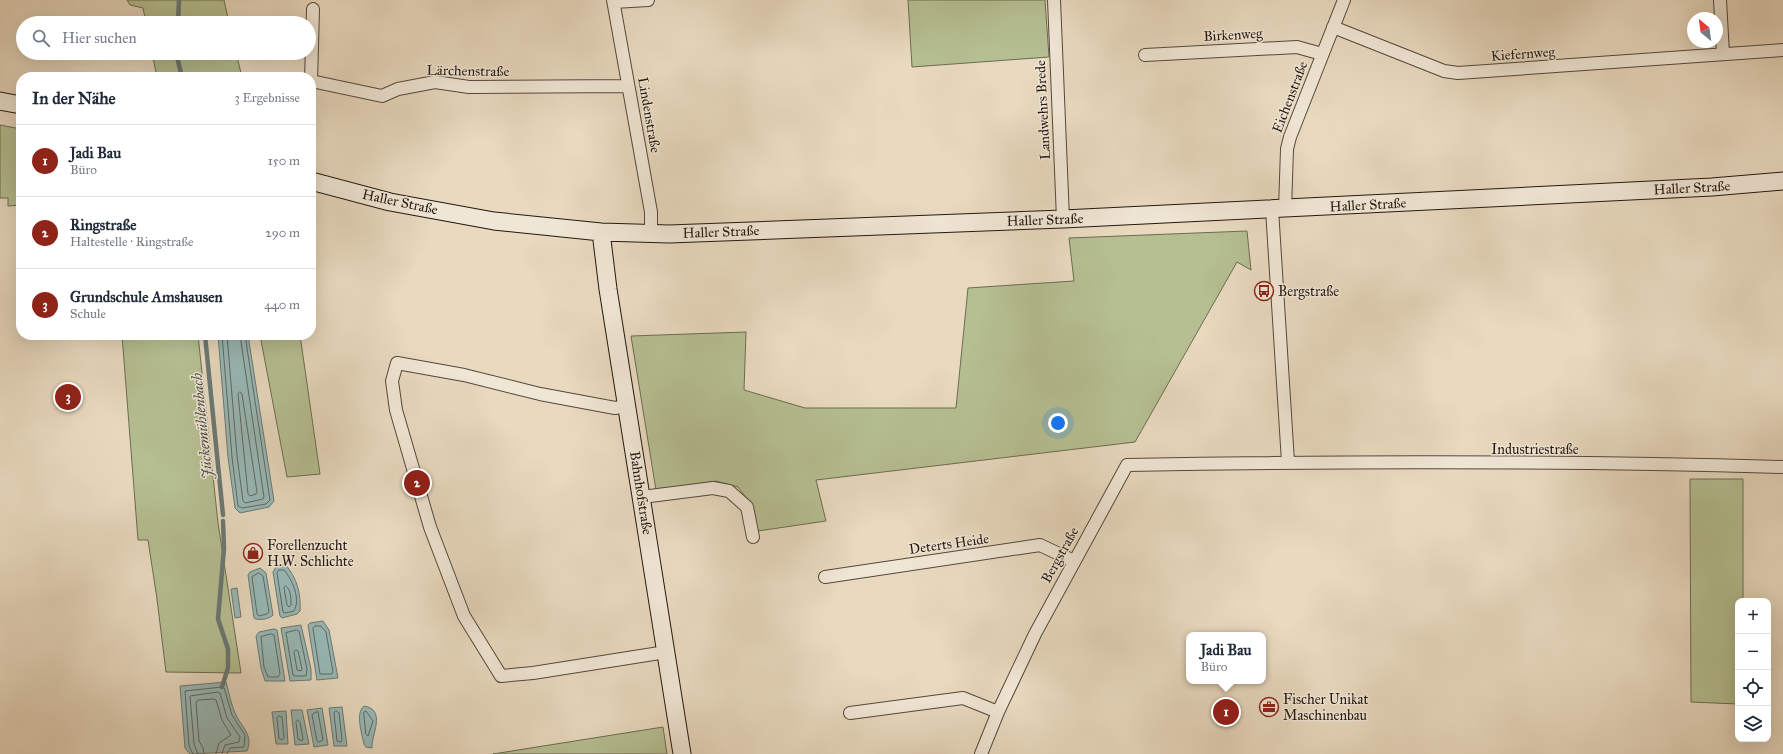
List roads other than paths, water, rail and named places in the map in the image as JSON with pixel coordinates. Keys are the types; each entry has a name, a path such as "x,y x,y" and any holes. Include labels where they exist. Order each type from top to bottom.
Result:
{"main road":[{"path":"0,101 16,104"},
{"name":"Haller Straße","path":"316,182 390,202 494,221 601,232 651,234 828,229 1279,209 1712,187 1783,181"},
{"name":"Bahnhofstraße","path":"601,232 608,289 682,754"}],"street":[{"name":"Lindenstraße","path":"648,0 613,1 651,212 651,234"},
{"name":"Landwehrs Brede","path":"1054,0 1063,219"},
{"name":"Eichenstraße","path":"1279,209 1287,148 1290,137 1344,0"},
{"path":"1720,0 1723,54"},
{"name":"Lärchenstraße","path":"313,9 313,16"},
{"name":"Kiefernweg","path":"1333,27 1444,71 1458,73 1783,50"},
{"name":"Birkenweg","path":"1145,55 1298,47 1322,54"},
{"name":"Lärchenstraße","path":"311,72 312,60"},
{"name":"Lärchenstraße","path":"316,83 382,96 398,89 435,82 469,87 628,86"},
{"path":"1279,209 1288,462"},
{"path":"627,406 615,408 547,396 464,375 397,363 392,381 396,410 430,527 464,616 501,676 533,674 666,652"},
{"name":"Industriestraße","path":"1288,462 1514,463 1783,467"},
{"name":"Bergstraße","path":"981,754 998,712 1034,634 1127,465 1288,462"},
{"path":"642,497 713,488 729,491 747,507 753,537"},
{"name":"Deterts Heide","path":"825,577 1040,545 1074,561"},
{"path":"850,713 963,698 998,712"}],"water":[{"path":"218,340 249,340 274,501 269,507 240,513 235,508 228,457"},
{"path":"285,564 293,575 299,592 300,611 297,614 282,618 280,616 273,572 276,567"},
{"path":"260,568 266,573 273,615 269,618 256,619 254,618 248,575 250,572"},
{"path":"237,588 241,617 235,618 231,589"},
{"path":"323,621 329,630 338,678 317,680 308,625 310,623"},
{"path":"301,625 311,669 311,680 290,681 281,628"},
{"path":"274,629 277,630 285,681 265,681 261,668 256,636 259,632"},
{"path":"226,682 235,713 248,736 249,745 247,751 190,754 185,748 180,686"},
{"path":"364,706 371,708 375,712 376,724 372,748 366,747 364,744 361,729 360,713"},
{"path":"342,707 347,746 334,746 329,708"},
{"path":"322,708 328,745 314,747 307,710"},
{"path":"291,710 302,710 309,744 295,745"},
{"path":"286,711 288,744 276,744 272,712"}],"waterway":[{"name":"Jückemühlenbach","path":"178,16 179,0"},
{"name":"Jückemühlenbach","path":"178,60 181,72"},
{"name":"Jückemühlenbach","path":"206,340 223,515"},
{"name":"Jückemühlenbach","path":"222,687 228,668 228,649 218,619 224,548 223,521"}],"place":[{"name":"Bergstraße","path":"1264,291"},
{"name":"Grundschule Amshausen","path":"68,397"},
{"name":"Ringstraße","path":"417,483"},
{"name":"Forellenzucht H.W. Schlichte","path":"253,553"},
{"name":"Fischer Unikat Maschinenbau","path":"1269,707"},
{"name":"Jadi Bau","path":"1226,712"}]}
